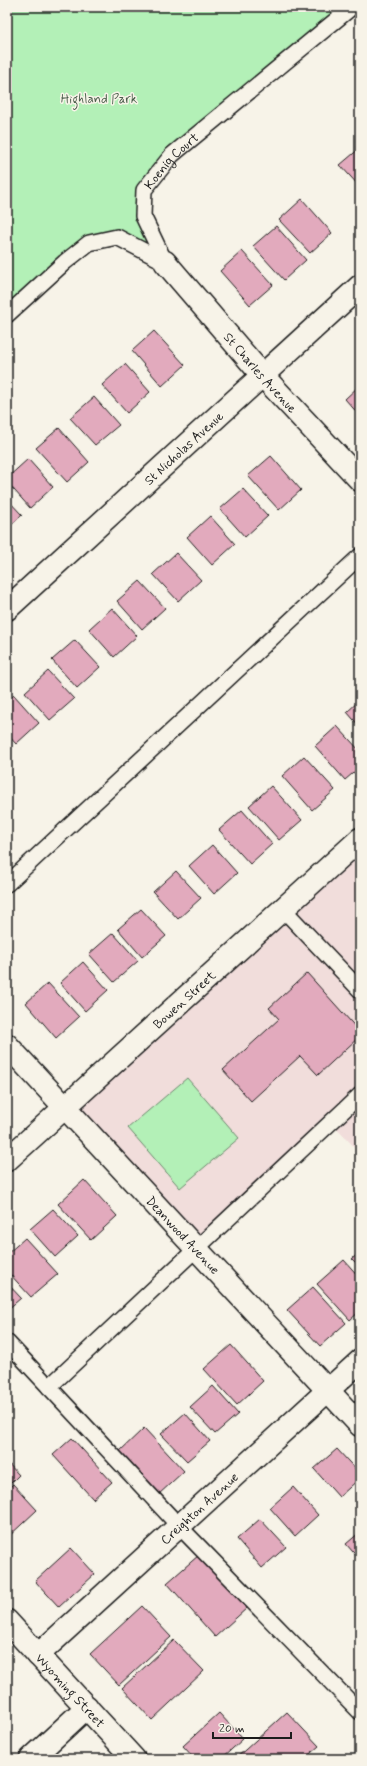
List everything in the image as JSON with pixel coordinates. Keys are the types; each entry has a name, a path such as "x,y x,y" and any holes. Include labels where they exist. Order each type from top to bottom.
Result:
{"street":[{"name":"St Charles Avenue","path":"165,262 263,376 360,480"},
{"name":"St Nicholas Avenue","path":"7,609 170,458 263,376 360,286"},
{"name":"Bowen Street","path":"7,1160 360,838"},
{"name":"Deanwood Avenue","path":"7,1044 360,1425"},
{"name":"Creighton Avenue","path":"38,1655 360,1361"},
{"name":"Wyoming Street","path":"7,1621 134,1759"},
{"path":"31,1759 87,1707"}],"lane":[{"name":"Koenig Court","path":"165,262 143,216 144,190 172,155 352,7"},
{"path":"7,315 89,243 117,237 165,262"},
{"path":"7,884 360,556"},
{"path":"283,909 360,990"},
{"path":"49,1387 360,1095"},
{"path":"7,1342 180,1526 360,1712"}],"shaded area":[{"path":"360,839 360,1153 331,1122 196,1248 65,1107"}],"green space":[{"name":"Highland Park","path":"7,7 352,7 172,155 144,190 143,216 165,262 117,237 89,243 7,315"},
{"path":"187,1078 239,1138 180,1188 128,1128"}],"building":[{"path":"360,148 360,187 340,165"},
{"path":"302,199 332,233 310,253 279,220"},
{"path":"276,226 306,260 284,280 253,246"},
{"path":"242,251 273,285 250,305 220,271"},
{"path":"154,331 185,365 162,386 132,351"},
{"path":"125,364 150,392 127,413 102,385"},
{"path":"360,385 360,416 345,399"},
{"path":"94,397 119,425 95,445 70,418"},
{"path":"59,428 89,462 67,482 36,448"},
{"path":"271,456 301,490 279,510 248,476"},
{"path":"28,459 53,487 30,508 7,482 7,478"},
{"path":"243,489 268,516 245,537 220,509"},
{"path":"7,499 22,515 7,529"},
{"path":"210,516 235,544 212,565 187,537"},
{"path":"176,553 201,580 178,601 153,574"},
{"path":"140,581 165,608 142,629 117,601"},
{"path":"112,608 137,636 114,657 89,629"},
{"path":"75,640 100,667 77,688 52,660"},
{"path":"48,671 74,699 50,720 25,692"},
{"path":"14,695 39,723 16,744 7,734 7,701"},
{"path":"360,700 360,727 347,712"},
{"path":"337,726 360,751 360,767 345,780 315,746"},
{"path":"304,756 335,790 312,810 282,776"},
{"path":"271,786 302,820 279,840 249,806"},
{"path":"242,810 272,844 250,864 219,830"},
{"path":"212,845 237,873 214,894 189,866"},
{"path":"176,871 201,898 178,919 153,892"},
{"path":"141,909 166,936 142,957 118,929"},
{"path":"113,933 138,961 114,982 89,954"},
{"path":"83,962 108,990 85,1011 60,983"},
{"path":"307,973 360,1032 360,1036 318,1075 300,1056 251,1101 223,1070 279,1019 269,1008"},
{"path":"48,983 79,1017 56,1038 26,1003"},
{"path":"84,1180 117,1216 91,1240 58,1204"},
{"path":"53,1209 78,1236 55,1257 30,1229"},
{"path":"25,1238 58,1274 31,1297 7,1271 7,1254"},
{"path":"360,1252 360,1267 352,1259"},
{"path":"344,1260 360,1278 360,1311 350,1320 317,1284"},
{"path":"7,1283 21,1298 7,1310"},
{"path":"313,1287 346,1323 320,1346 287,1310"},
{"path":"231,1345 263,1381 237,1405 204,1369"},
{"path":"213,1386 238,1414 215,1434 190,1407"},
{"path":"185,1413 210,1441 187,1461 161,1434"},
{"path":"144,1428 184,1471 158,1495 119,1452"},
{"path":"72,1438 112,1482 93,1499 53,1455"},
{"path":"337,1449 360,1474 360,1478 339,1497 314,1469"},
{"path":"7,1462 19,1475 7,1487"},
{"path":"13,1484 37,1510 7,1538 7,1490"},
{"path":"293,1487 318,1515 295,1536 270,1508"},
{"path":"260,1519 286,1547 262,1568 237,1539"},
{"path":"360,1532 360,1560 346,1544"},
{"path":"71,1548 95,1574 59,1607 35,1581"},
{"path":"199,1555 247,1608 215,1637 167,1583"},
{"path":"142,1606 171,1637 119,1685 90,1654"},
{"path":"174,1640 204,1671 152,1720 122,1688"},
{"path":"287,1712 319,1746 304,1759 235,1759"},
{"path":"219,1713 243,1739 221,1759 195,1759 183,1746"}]}
